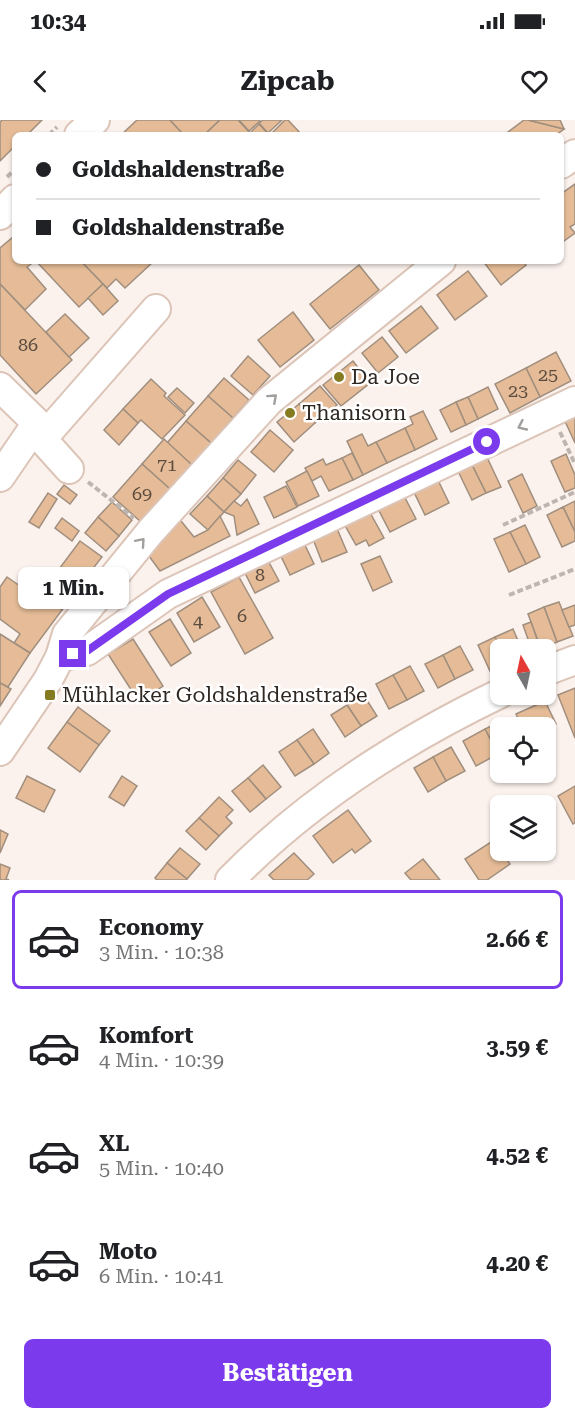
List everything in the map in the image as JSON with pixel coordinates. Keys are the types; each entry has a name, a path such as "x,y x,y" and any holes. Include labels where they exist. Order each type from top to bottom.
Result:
{"street":[{"path":"65,120 76,132"},
{"path":"82,132 95,120"},
{"path":"0,214 12,203"},
{"path":"0,751 48,680 60,657 67,634 151,531 269,401 437,264"},
{"path":"0,477 40,431 156,309"},
{"path":"0,387 40,431 69,469"},
{"path":"60,657 87,651 168,594 575,401"},
{"path":"556,667 575,660"},
{"path":"230,880 261,848 316,803 395,750 490,698"}],"path":[{"path":"562,436 575,464"},
{"path":"95,487 151,531"},
{"path":"503,525 575,492"},
{"path":"509,595 575,569"}],"building":[{"path":"2,120 42,120 30,132 12,132 12,149 0,161 0,122"},
{"path":"137,120 170,120 181,132 124,132"},
{"path":"170,120 220,120 207,132 181,132"},
{"path":"220,120 238,120 249,132 207,132"},
{"path":"239,120 259,120 260,121 249,131"},
{"path":"263,120 282,120 269,132 259,123"},
{"path":"285,120 288,120 299,132 273,132"},
{"path":"524,120 564,129 560,132 508,132"},
{"path":"528,120 560,120 564,129"},
{"path":"259,124 266,132 251,132"},
{"path":"575,184 575,224 570,227 575,233 564,241 564,192"},
{"path":"12,238 12,264 31,264 27,267 46,289 25,310 0,284 0,248"},
{"path":"39,264 84,264 103,284 79,307"},
{"path":"84,264 151,264 125,288 116,279 107,288"},
{"path":"485,264 525,264 526,265 501,285"},
{"path":"359,265 379,290 330,329 310,304"},
{"path":"468,271 487,296 455,320 437,295"},
{"path":"0,284 72,360 36,394 0,355"},
{"path":"103,284 118,301 103,315 88,298"},
{"path":"421,306 438,328 406,353 389,331"},
{"path":"293,312 314,340 280,367 258,340"},
{"path":"65,314 89,338 69,357 46,332"},
{"path":"382,337 398,357 378,373 362,353"},
{"path":"556,352 571,381 540,397 526,368"},
{"path":"248,356 270,376 253,395 231,376"},
{"path":"353,361 370,383 341,406 323,385"},
{"path":"526,368 540,397 510,413 495,384"},
{"path":"224,378 249,400 233,418 208,396"},
{"path":"151,379 166,393 164,396 185,415 162,439 141,420 138,423 123,409"},
{"path":"320,386 337,405 315,423 299,404"},
{"path":"488,387 498,409 478,419 468,397"},
{"path":"177,388 194,403 185,413 168,397"},
{"path":"208,396 233,418 211,443 186,421"},
{"path":"468,397 478,419 466,425 456,402"},
{"path":"456,402 466,425 451,432 440,410"},
{"path":"299,404 315,423 294,442 277,422"},
{"path":"123,409 138,423 119,445 104,430"},
{"path":"423,411 437,439 415,450 405,428 413,424 410,417"},
{"path":"575,414 575,443 564,419"},
{"path":"186,421 211,443 192,465 167,443"},
{"path":"405,428 415,450 387,463 376,442"},
{"path":"270,430 293,450 274,472 251,452"},
{"path":"362,434 368,446 376,442 387,463 363,475 347,441"},
{"path":"164,439 192,465 170,489 142,464"},
{"path":"352,453 363,475 353,480 342,458"},
{"path":"485,453 501,487 486,493 470,461"},
{"path":"566,454 575,475 575,488 565,492 551,461"},
{"path":"342,458 353,480 329,491 321,476 312,481 305,468 323,459 326,465"},
{"path":"238,460 256,475 241,494 223,478"},
{"path":"470,461 486,493 472,500 456,467"},
{"path":"142,464 170,489 141,522 113,497"},
{"path":"307,471 319,496 298,506 286,482"},
{"path":"522,474 537,506 523,513 508,481"},
{"path":"436,476 449,503 425,515 412,488"},
{"path":"223,478 241,494 224,512 207,496"},
{"path":"64,485 77,495 70,504 57,494"},
{"path":"286,486 297,507 274,518 264,497"},
{"path":"402,492 416,519 390,532 376,505"},
{"path":"48,493 57,499 39,528 29,522"},
{"path":"207,496 224,512 208,530 190,514"},
{"path":"247,499 259,524 237,535 234,516 224,512 234,501 241,506"},
{"path":"575,501 575,532 563,507"},
{"path":"112,502 132,520 119,536 98,517"},
{"path":"563,507 575,532 575,541 562,547 547,515"},
{"path":"368,509 384,538 369,546 366,540 356,545 343,522"},
{"path":"177,516 194,537 208,530 220,516 230,536 160,571 146,552"},
{"path":"98,517 119,536 106,551 85,533"},
{"path":"62,518 79,531 72,541 55,528"},
{"path":"335,524 347,552 322,562 311,534"},
{"path":"525,525 540,557 526,564 510,532"},
{"path":"510,532 526,564 509,572 494,539"},
{"path":"302,539 314,564 290,575 278,550"},
{"path":"80,541 102,557 80,585 59,569"},
{"path":"265,555 279,581 255,593 242,567"},
{"path":"380,556 392,582 373,591 361,564"},
{"path":"55,572 78,588 62,610 39,594"},
{"path":"7,577 36,597 39,594 62,610 30,653 14,643 20,634 0,619 0,587"},
{"path":"239,577 273,638 245,654 211,592"},
{"path":"202,597 220,627 194,642 177,613"},
{"path":"559,602 573,636 557,642 544,607"},
{"path":"575,605 575,625 569,627 562,610"},
{"path":"544,607 556,639 537,639 528,614"},
{"path":"170,619 191,653 171,666 149,632"},
{"path":"531,622 537,639 528,639 523,625"},
{"path":"513,629 517,639 496,639 495,637"},
{"path":"0,634 30,653 8,687 0,683"},
{"path":"133,639 163,686 139,702 108,654"},
{"path":"490,639 490,671 478,645"},
{"path":"460,646 473,670 455,679 443,655"},
{"path":"443,655 455,679 438,688 425,664"},
{"path":"410,666 424,691 407,700 393,675"},
{"path":"393,675 407,700 389,709 376,684"},
{"path":"0,683 11,689 0,706"},
{"path":"575,688 575,738 558,695"},
{"path":"363,694 377,716 361,726 347,705"},
{"path":"347,705 361,726 345,737 331,715"},
{"path":"536,705 547,705 553,717 517,717 516,714"},
{"path":"78,707 110,731 99,745 67,722"},
{"path":"67,722 99,745 80,772 48,748"},
{"path":"490,726 490,739 485,729"},
{"path":"313,729 329,753 314,764 297,740"},
{"path":"485,729 490,739 490,758 476,766 463,741"},
{"path":"297,740 314,764 295,776 279,752"},
{"path":"451,747 465,771 446,781 433,757"},
{"path":"433,757 446,781 428,792 414,768"},
{"path":"263,765 281,787 266,799 248,778"},
{"path":"27,776 55,790 44,812 16,798"},
{"path":"122,776 137,786 124,806 109,797"},
{"path":"248,778 266,799 250,812 232,791"},
{"path":"575,786 575,823 573,824 558,796"},
{"path":"219,797 233,810 226,817 232,823 219,836 199,818"},
{"path":"348,810 371,841 355,853 352,849 333,863 313,836"},
{"path":"199,818 219,836 206,850 186,831"},
{"path":"0,830 8,834 0,853"},
{"path":"490,843 490,861 508,861 510,864 487,880 479,880 465,859"},
{"path":"180,848 200,864 187,879 167,863"},
{"path":"294,853 314,874 307,880 274,880 269,875"},
{"path":"423,859 440,880 411,880 405,873"},
{"path":"167,863 187,879 157,880 155,878"},
{"path":"0,864 10,868 6,879 9,880 0,880"}],"place":[{"name":"Da Joe","path":"339,377"},
{"name":"Thanisorn","path":"290,413"},
{"name":"Mühlacker Goldshaldenstraße","path":"50,695"}],"route":[{"path":"73,654 87,651 168,594 487,442"}]}
